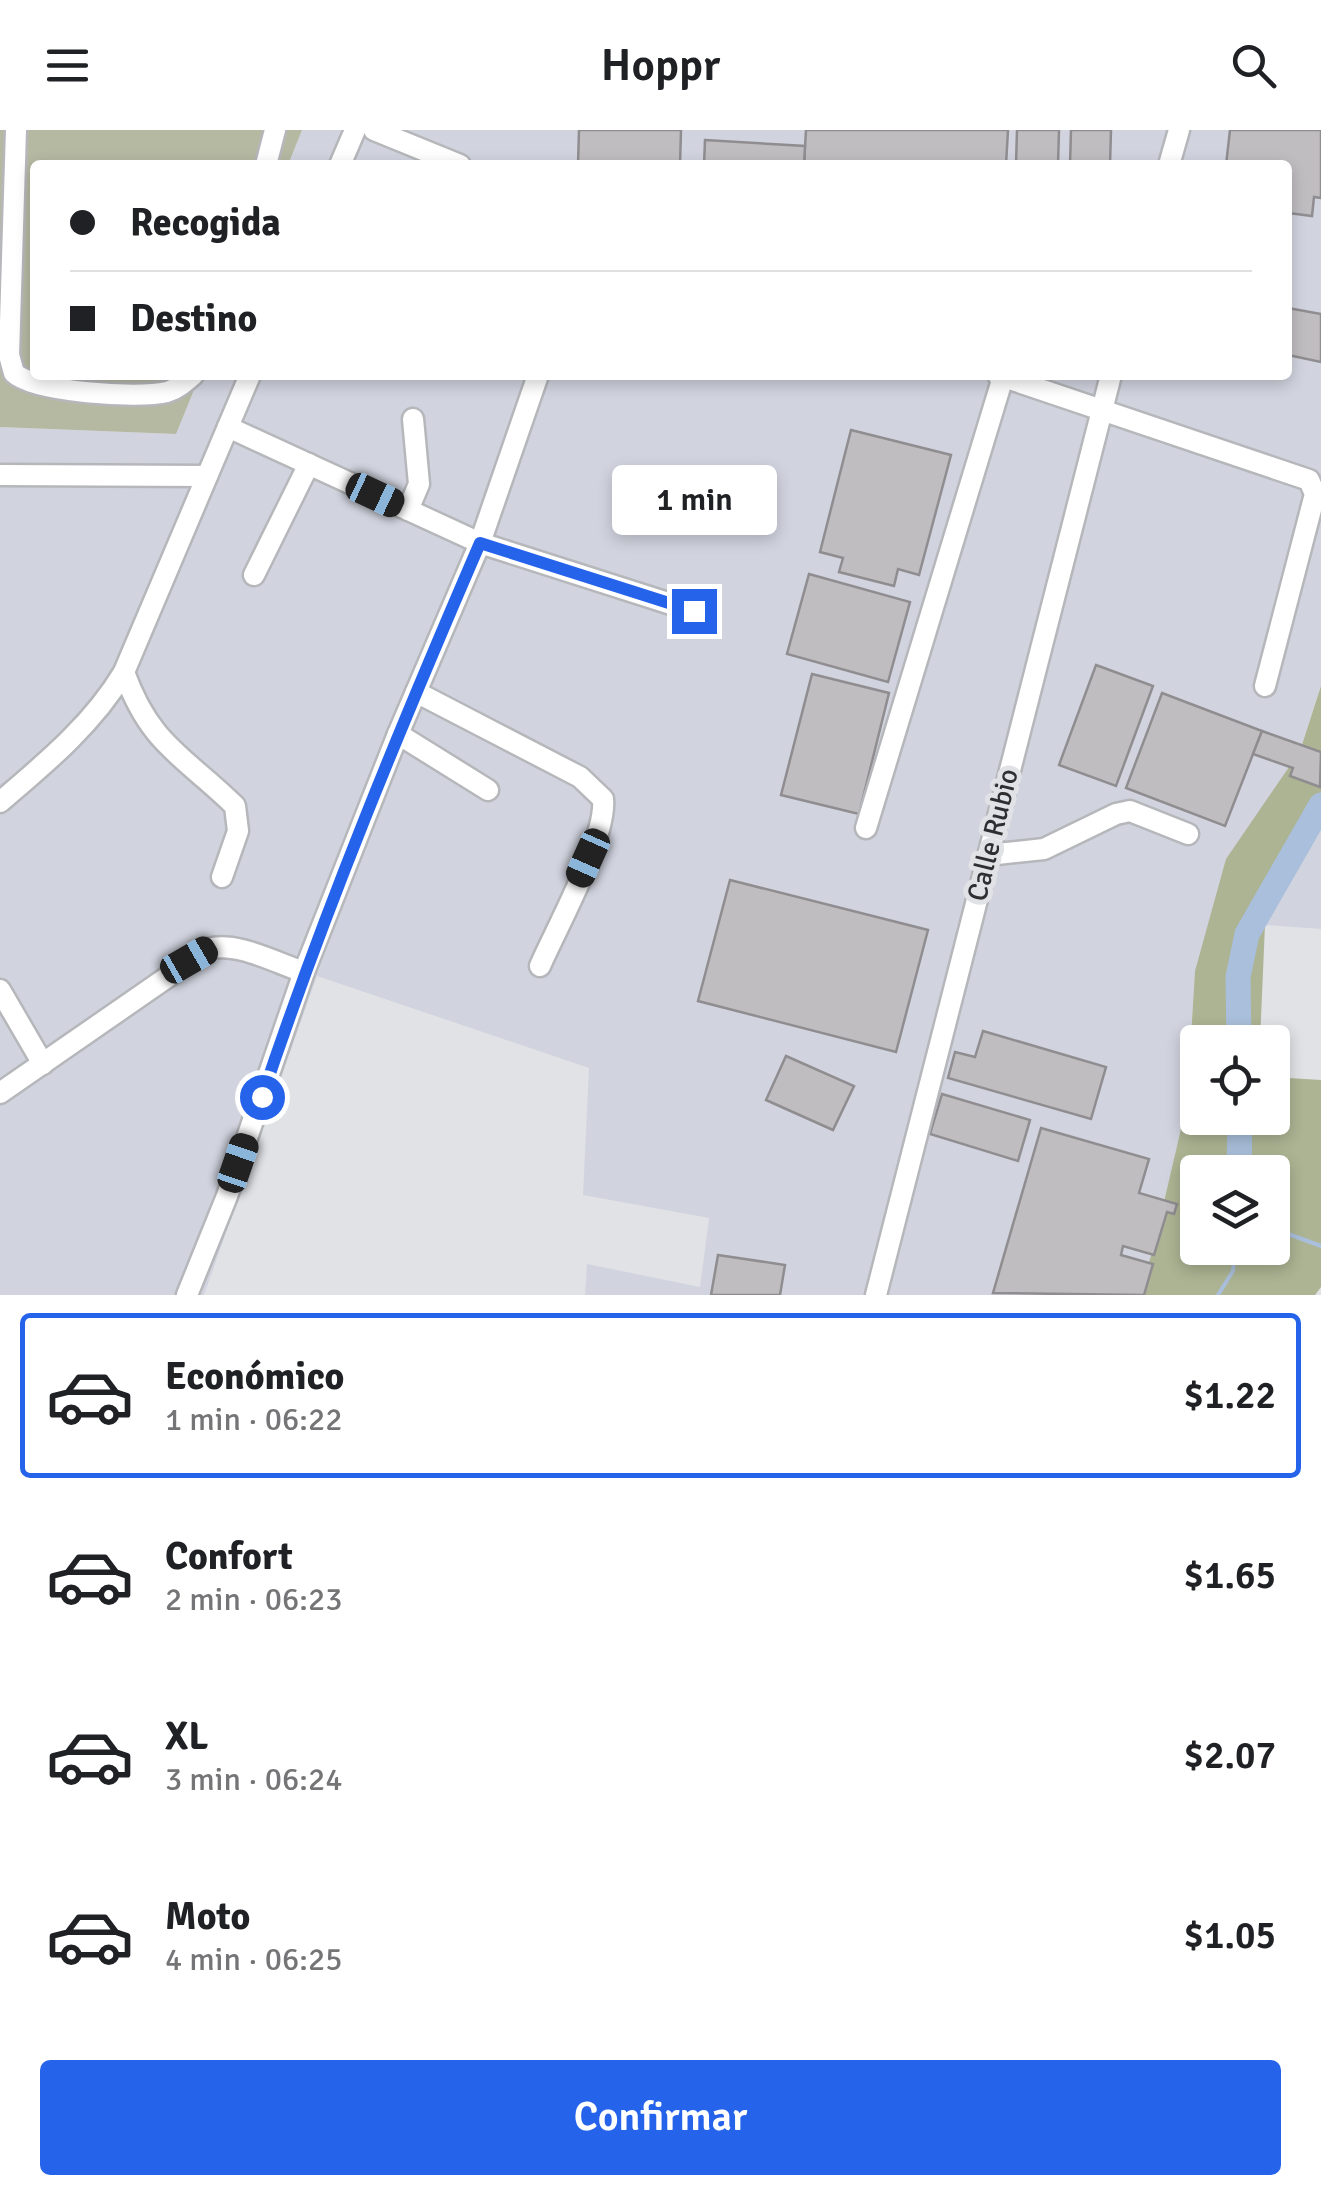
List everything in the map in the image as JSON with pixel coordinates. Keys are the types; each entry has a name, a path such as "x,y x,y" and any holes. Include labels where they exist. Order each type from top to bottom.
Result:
{"street":[{"path":"16,130 6,260 14,373 30,384 132,395 175,389 187,380"},
{"path":"267,160 276,130"},
{"path":"342,160 355,130"},
{"path":"374,130 446,160"},
{"path":"1170,160 1179,130"},
{"path":"0,802 80,730 106,702 124,672 248,380"},
{"path":"186,1295 227,1196 304,972 398,734 480,543 536,380"},
{"path":"866,828 1000,380"},
{"path":"1013,380 1300,476 1312,486 1315,494 1265,686"},
{"name":"Calle Rubio","path":"876,1295 1110,380"},
{"path":"408,510 419,484 413,419"},
{"path":"228,427 480,543 694,611"},
{"path":"254,574 309,464"},
{"path":"0,475 207,476"},
{"path":"124,672 144,721 167,748 236,806 238,831 222,877"},
{"path":"416,692 580,777 602,799 604,812 588,858 540,966"},
{"path":"398,734 488,790"},
{"path":"988,854 1044,849 1130,810 1188,834"},
{"path":"0,1093 208,949 234,949 304,972"},
{"path":"0,990 44,1064"}],"shaded area":[{"path":"302,130 1321,130 1321,686 1300,751 1195,971 1192,1025 1180,1025 1180,1133 1152,1253 1138,1295 585,1295 587,1264 700,1287 709,1218 583,1195 589,1068 317,976 204,1295 0,1295 0,427 175,434 198,380 1292,380 1292,160 290,160"},
{"path":"1321,816 1321,929 1265,925"}],"green space":[{"path":"0,130 302,130 290,160 30,160 30,380 198,380 176,434 0,427"},
{"path":"1321,686 1321,816 1265,925 1261,1025 1192,1025 1195,971 1226,859 1300,751"},
{"path":"1290,1078 1321,1080 1321,1287 1315,1295 1138,1295 1152,1253 1180,1133 1290,1135"}],"building":[{"path":"579,130 681,130 680,160 578,160"},
{"path":"806,130 1008,130 1006,160 804,160"},
{"path":"1017,130 1059,130 1058,160 1016,160"},
{"path":"1071,130 1111,130 1110,160 1070,160"},
{"path":"1230,130 1321,130 1321,198 1314,197 1312,216 1292,214 1292,160 1227,160"},
{"path":"705,140 805,146 804,160 704,160"},
{"path":"1292,309 1321,314 1321,362 1292,356"},
{"path":"851,430 951,455 919,575 898,569 894,586 839,572 843,558 820,552"},
{"path":"809,574 910,602 888,682 787,654"},
{"path":"1096,665 1153,686 1116,786 1059,765"},
{"path":"812,674 889,693 859,814 781,795"},
{"path":"1162,693 1262,731 1225,826 1126,788"},
{"path":"1262,731 1321,752 1320,787 1290,776 1293,768 1253,754"},
{"path":"730,880 928,930 896,1052 698,1001"},
{"path":"983,1031 1106,1067 1091,1119 948,1078 955,1052 975,1057"},
{"path":"786,1056 854,1086 833,1130 766,1100"},
{"path":"942,1094 1030,1120 1018,1161 930,1134"},
{"path":"1041,1128 1149,1159 1139,1193 1177,1204 1174,1214 1167,1212 1154,1255 1123,1246 1121,1255 1153,1264 1144,1295 993,1293"},
{"path":"718,1255 785,1265 780,1295 711,1295"}],"waterway":[{"path":"1239,1025 1238,977 1247,934 1321,805"},
{"path":"1239,1155 1240,1135"},
{"path":"1290,1235 1321,1246"},
{"path":"1218,1295 1234,1265"}],"route":[{"path":"262,1097 304,972 398,734 480,543 694,611"}]}
